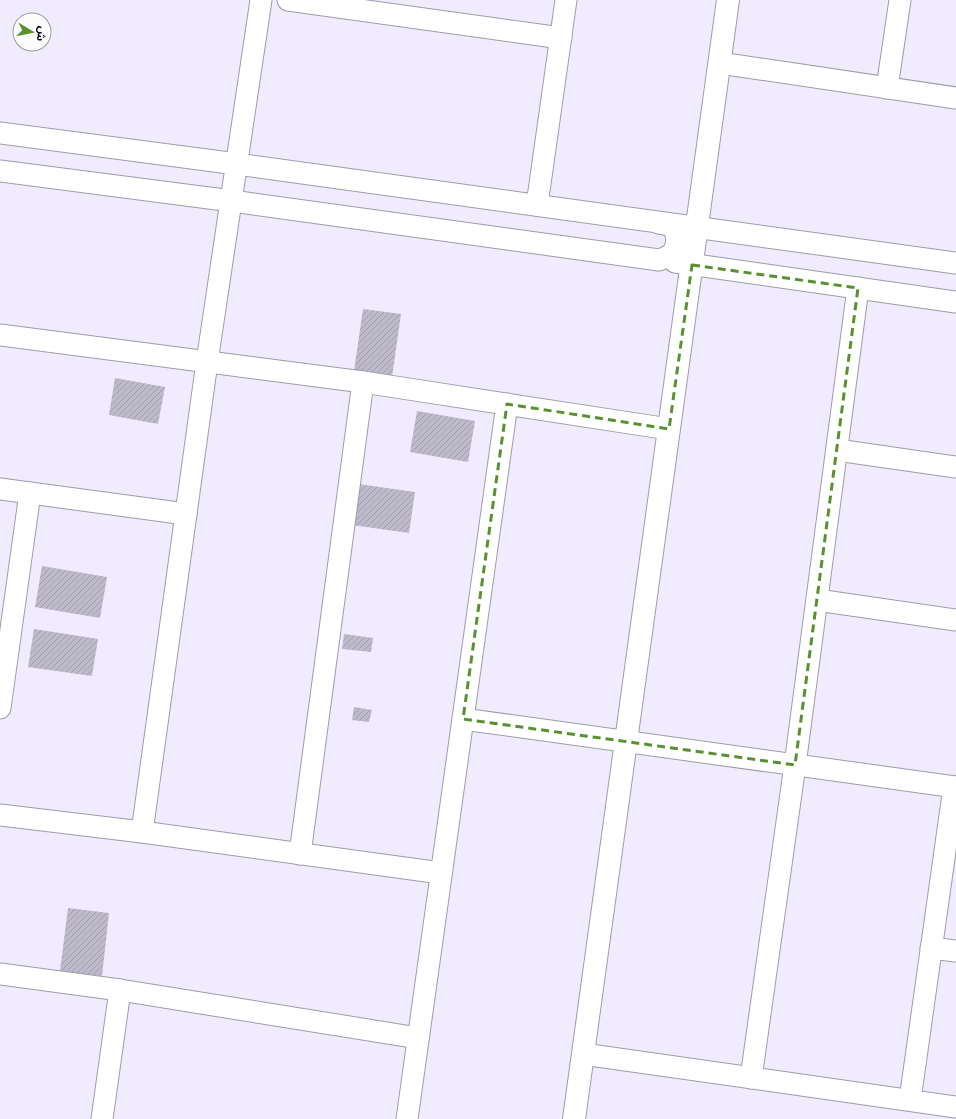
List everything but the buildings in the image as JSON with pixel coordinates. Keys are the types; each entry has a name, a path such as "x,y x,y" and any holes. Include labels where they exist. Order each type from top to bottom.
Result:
{"street":[{"path":"142,832 186,514 261,0"},
{"path":"288,0 561,38"},
{"path":"537,205 566,0"},
{"path":"574,1119 692,265 689,238 720,63 728,0"},
{"path":"887,88 900,0"},
{"path":"720,63 956,98"},
{"path":"0,133 656,222 689,238 956,263"},
{"path":"0,171 232,201 956,302"},
{"path":"659,260 673,252 689,238"},
{"path":"751,1078 795,765 858,288"},
{"path":"0,335 363,382 669,429"},
{"path":"300,854 363,382"},
{"path":"407,1119 507,404"},
{"path":"837,450 956,467"},
{"path":"0,489 186,514"},
{"path":"0,708 30,493"},
{"path":"817,600 956,620"},
{"path":"463,719 955,787 910,1100"},
{"path":"0,815 142,832 441,873"},
{"path":"931,948 956,951"},
{"path":"0,974 120,990 418,1038"},
{"path":"102,1119 120,990"},
{"path":"583,1054 956,1107"}],"highlighted area":[{"path":"692,265 858,288 795,765 463,719 507,404 669,429"}]}
